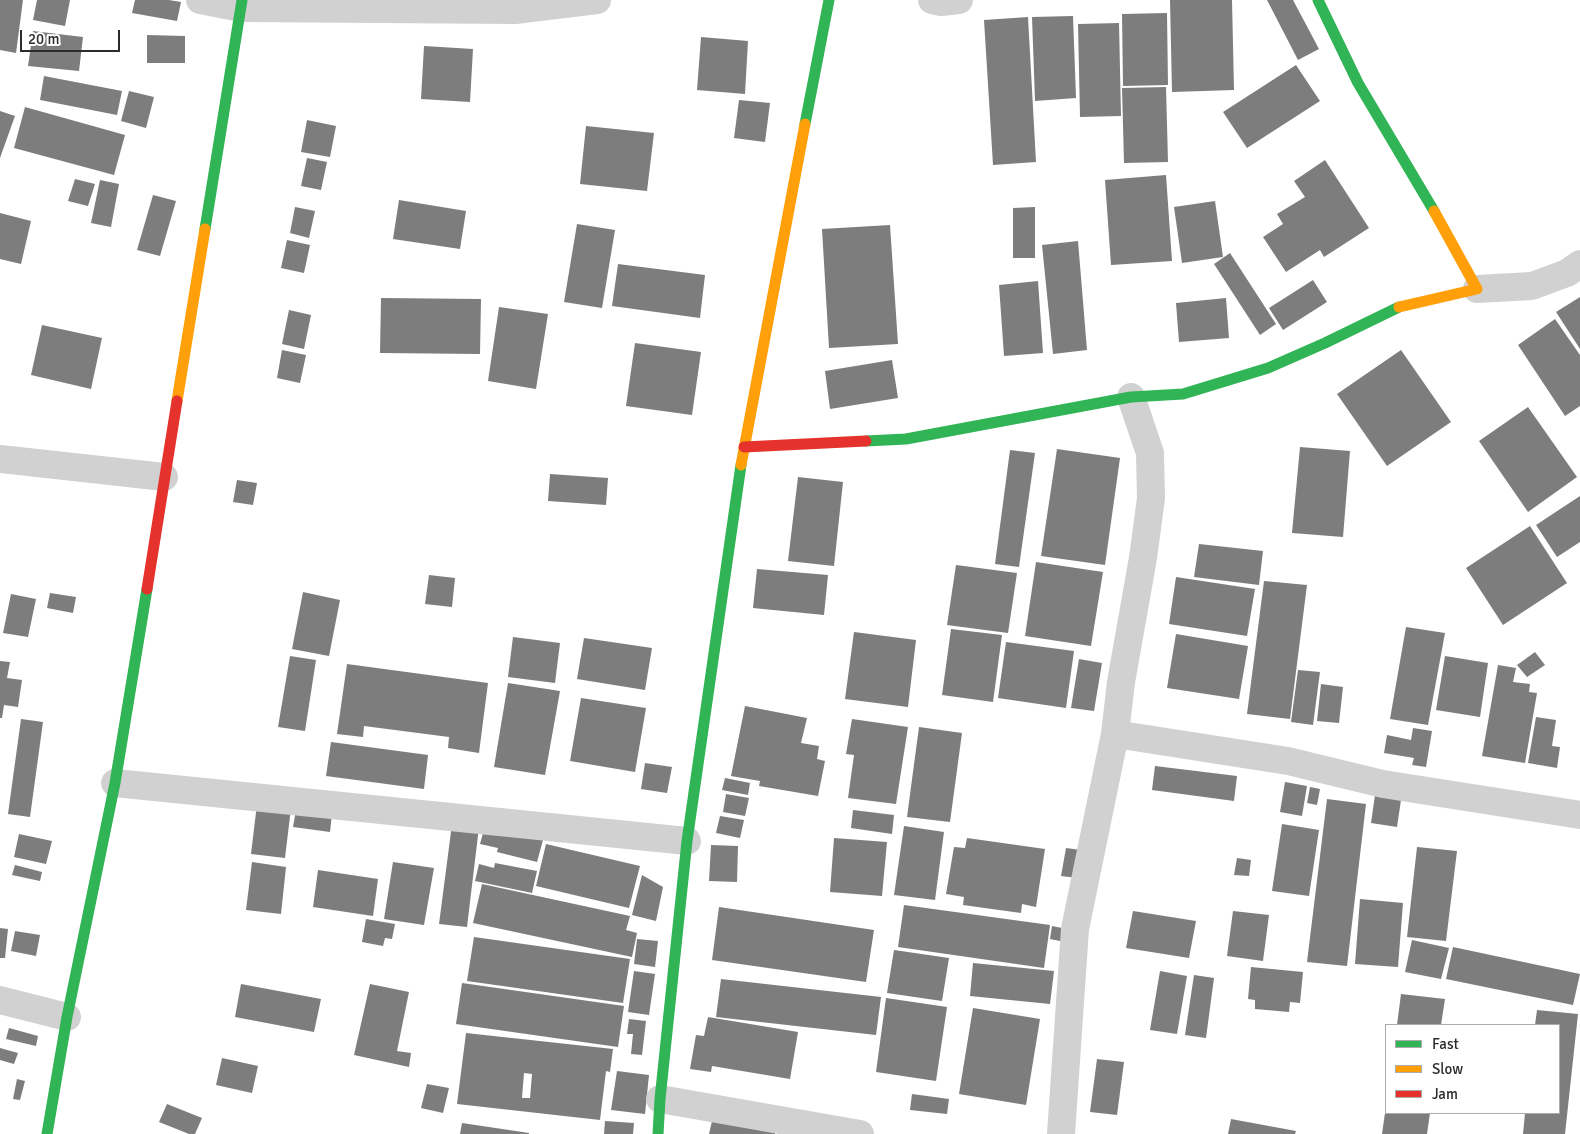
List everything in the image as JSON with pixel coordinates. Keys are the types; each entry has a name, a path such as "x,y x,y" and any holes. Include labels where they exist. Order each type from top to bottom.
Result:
{"street":[{"path":"200,0 241,4 514,10 597,0"},
{"path":"658,1134 660,1099 688,841 744,447 829,0"},
{"path":"932,0 941,2 959,0"},
{"path":"1318,0 1358,83 1432,207 1477,288"},
{"path":"47,1134 67,1017 115,783 241,4"},
{"path":"744,447 906,439 1131,398 1183,394 1268,368 1325,343 1395,308 1477,288 1532,286 1567,273 1580,264"},
{"path":"1061,1134 1075,929 1115,734 1120,682 1152,498 1150,453 1131,398"},
{"path":"0,459 164,477"},
{"path":"1115,734 1288,761 1383,784 1580,815"},
{"path":"115,783 688,841"},
{"path":"0,1000 67,1017"},
{"path":"660,1099 860,1134"}],"building":[{"path":"0,0 23,0 16,53 0,50"},
{"path":"37,0 70,0 65,26 33,20"},
{"path":"135,0 181,2 177,21 132,13"},
{"path":"1170,0 1232,0 1234,90 1172,92"},
{"path":"1267,0 1293,0 1319,49 1298,60"},
{"path":"1167,13 1168,85 1123,86 1122,14"},
{"path":"1073,16 1076,98 1035,101 1032,17"},
{"path":"1028,17 1036,162 993,165 984,20"},
{"path":"1119,23 1121,116 1080,117 1078,24"},
{"path":"33,31 83,37 79,71 28,66"},
{"path":"147,35 185,36 185,63 147,63"},
{"path":"701,37 748,41 745,94 697,90"},
{"path":"424,46 473,49 470,102 421,99"},
{"path":"1296,65 1320,101 1247,148 1223,112"},
{"path":"44,76 122,91 117,115 40,100"},
{"path":"1166,87 1168,162 1124,163 1122,88"},
{"path":"129,91 154,97 146,128 121,121"},
{"path":"739,100 770,103 765,142 734,138"},
{"path":"25,107 125,135 114,175 14,148"},
{"path":"0,111 15,116 0,158"},
{"path":"307,120 336,126 330,157 301,152"},
{"path":"586,126 654,133 647,191 580,184"},
{"path":"307,158 327,162 321,190 301,186"},
{"path":"1325,160 1369,228 1324,257 1320,250 1286,272 1263,237 1283,224 1277,214 1305,197 1294,181"},
{"path":"1166,175 1172,261 1111,265 1105,180"},
{"path":"75,179 95,184 88,206 68,201"},
{"path":"100,180 119,184 111,227 91,223"},
{"path":"153,195 176,201 160,256 137,250"},
{"path":"399,200 466,211 460,249 393,239"},
{"path":"1215,201 1223,257 1182,263 1174,207"},
{"path":"295,207 315,211 309,238 290,233"},
{"path":"1035,207 1035,258 1013,258 1013,208"},
{"path":"0,213 31,221 21,264 0,259"},
{"path":"577,224 615,230 602,308 564,302"},
{"path":"890,225 898,344 829,348 822,229"},
{"path":"287,240 310,245 304,273 281,268"},
{"path":"1078,241 1087,350 1053,354 1042,245"},
{"path":"1230,253 1276,324 1260,335 1214,264"},
{"path":"618,264 705,275 700,318 612,306"},
{"path":"1313,280 1327,302 1283,330 1269,308"},
{"path":"1038,281 1043,353 1004,356 999,285"},
{"path":"1580,297 1580,349 1556,312"},
{"path":"381,298 481,299 480,354 380,353"},
{"path":"1226,298 1229,338 1179,342 1176,303"},
{"path":"499,307 548,314 536,389 488,381"},
{"path":"289,310 311,315 304,349 282,344"},
{"path":"1555,319 1580,355 1580,406 1565,416 1518,345"},
{"path":"42,325 102,338 91,389 31,375"},
{"path":"635,343 701,352 692,415 626,406"},
{"path":"282,350 306,355 300,383 277,378"},
{"path":"1401,350 1451,422 1387,466 1337,394"},
{"path":"892,360 898,398 830,409 825,371"},
{"path":"1528,407 1577,477 1528,512 1479,441"},
{"path":"1300,447 1350,451 1343,537 1292,533"},
{"path":"1057,449 1120,458 1105,565 1041,556"},
{"path":"1010,450 1035,453 1019,567 995,564"},
{"path":"550,474 608,478 606,505 548,501"},
{"path":"798,477 843,482 834,566 788,561"},
{"path":"237,480 257,483 253,505 233,502"},
{"path":"1580,496 1580,542 1557,557 1536,525"},
{"path":"1530,526 1567,583 1503,625 1466,568"},
{"path":"1199,544 1263,551 1259,585 1194,577"},
{"path":"1036,562 1103,572 1091,646 1025,636"},
{"path":"956,565 1017,573 1008,633 947,625"},
{"path":"757,569 828,575 824,615 753,608"},
{"path":"429,575 455,578 452,607 425,604"},
{"path":"1176,577 1255,589 1247,636 1169,624"},
{"path":"1264,581 1307,585 1290,719 1247,714"},
{"path":"303,592 340,600 329,656 292,649"},
{"path":"50,593 76,597 73,613 47,608"},
{"path":"11,594 36,599 28,637 3,633"},
{"path":"1406,627 1445,633 1428,725 1390,719"},
{"path":"951,629 1002,635 993,702 942,695"},
{"path":"854,632 916,640 908,707 845,699"},
{"path":"1176,634 1248,646 1239,699 1167,688"},
{"path":"513,637 560,643 555,683 508,677"},
{"path":"584,638 652,648 645,690 577,679"},
{"path":"1006,642 1074,651 1066,708 998,698"},
{"path":"1535,652 1545,665 1527,677 1517,665"},
{"path":"290,656 316,660 305,731 278,727"},
{"path":"1445,656 1488,663 1480,717 1436,710"},
{"path":"1079,659 1102,663 1094,711 1071,708"},
{"path":"0,661 10,662 7,678 22,680 18,707 4,705 2,718 0,718"},
{"path":"347,664 488,683 479,753 448,748 449,737 364,726 363,737 337,734"},
{"path":"1498,665 1516,668 1513,682 1530,684 1529,692 1537,693 1525,763 1482,756"},
{"path":"1298,670 1320,672 1313,725 1291,722"},
{"path":"508,683 560,691 545,775 494,767"},
{"path":"1321,684 1343,687 1339,723 1317,721"},
{"path":"581,698 646,708 635,772 570,761"},
{"path":"745,706 807,718 801,743 819,746 817,759 825,761 818,796 759,786 760,781 731,776"},
{"path":"1536,717 1556,720 1552,746 1560,747 1557,768 1528,763"},
{"path":"21,719 43,722 30,817 8,814"},
{"path":"852,719 908,727 896,804 848,798 854,755 846,754"},
{"path":"919,727 962,733 950,822 907,817"},
{"path":"1413,728 1432,731 1426,767 1412,765 1414,758 1384,753 1387,735 1411,740"},
{"path":"331,742 428,755 424,789 326,776"},
{"path":"645,763 672,767 667,793 641,789"},
{"path":"1155,766 1237,776 1234,801 1152,790"},
{"path":"725,778 750,783 748,795 722,790"},
{"path":"1285,782 1307,786 1302,816 1280,812"},
{"path":"1310,787 1320,789 1317,805 1307,803"},
{"path":"726,794 749,798 745,816 723,812"},
{"path":"1375,795 1401,800 1397,827 1371,823"},
{"path":"1327,799 1366,804 1347,966 1307,962"},
{"path":"257,804 291,808 285,858 251,854"},
{"path":"296,810 332,814 330,832 293,827"},
{"path":"853,810 894,815 892,834 851,828"},
{"path":"720,816 744,820 740,838 716,833"},
{"path":"452,824 479,827 467,927 439,924"},
{"path":"1282,824 1319,830 1309,896 1272,891"},
{"path":"485,826 543,840 537,862 497,852 498,848 480,844"},
{"path":"904,826 944,832 935,900 894,895"},
{"path":"19,834 52,841 46,864 14,857"},
{"path":"834,838 887,842 882,896 830,892"},
{"path":"967,838 1045,849 1036,907 1022,904 1021,913 963,905 964,897 946,894 954,847 965,848"},
{"path":"546,844 640,866 629,908 536,886"},
{"path":"711,845 738,846 737,882 709,881"},
{"path":"1417,847 1457,851 1446,941 1407,937"},
{"path":"1066,848 1081,850 1077,878 1061,876"},
{"path":"1237,858 1251,860 1249,876 1234,875"},
{"path":"252,862 286,867 281,914 246,910"},
{"path":"393,862 434,868 424,925 384,919"},
{"path":"495,863 537,871 532,893 475,881 479,864 494,868"},
{"path":"15,865 42,872 40,881 12,875"},
{"path":"318,870 378,879 373,916 313,907"},
{"path":"642,875 663,887 656,921 632,915"},
{"path":"482,884 630,916 626,930 637,933 632,957 473,923"},
{"path":"1360,899 1403,903 1398,967 1355,964"},
{"path":"904,905 1050,925 1044,968 898,947"},
{"path":"719,907 874,930 866,982 712,960"},
{"path":"1133,911 1196,921 1189,958 1126,948"},
{"path":"1233,911 1269,915 1263,961 1227,956"},
{"path":"366,919 395,924 392,939 385,938 383,946 362,942"},
{"path":"1052,926 1067,929 1065,942 1050,939"},
{"path":"0,928 8,929 5,958 0,958"},
{"path":"15,931 40,935 36,956 11,951"},
{"path":"474,937 630,959 623,1003 467,981"},
{"path":"637,939 658,941 655,967 634,964"},
{"path":"1412,940 1449,948 1441,979 1405,972"},
{"path":"1453,947 1580,974 1573,1005 1446,979"},
{"path":"894,950 949,958 942,1001 887,993"},
{"path":"973,963 1054,971 1050,1004 970,996"},
{"path":"1251,967 1303,972 1300,1003 1290,1002 1289,1012 1255,1009 1255,1000 1248,999"},
{"path":"634,971 655,974 649,1015 628,1012"},
{"path":"1160,971 1187,976 1177,1034 1150,1030"},
{"path":"1194,975 1214,978 1206,1038 1185,1035"},
{"path":"721,979 881,997 876,1035 716,1017"},
{"path":"462,983 624,1006 618,1047 456,1024"},
{"path":"241,984 321,999 314,1032 235,1017"},
{"path":"370,984 409,992 397,1051 411,1053 409,1067 354,1055"},
{"path":"1401,994 1445,999 1441,1024 1397,1024"},
{"path":"886,998 947,1007 936,1081 876,1072"},
{"path":"973,1008 1040,1019 1026,1105 959,1094"},
{"path":"1537,1010 1578,1014 1565,1134 1523,1134 1525,1114 1560,1114 1560,1024 1535,1024"},
{"path":"708,1017 798,1032 790,1079 712,1066 711,1072 690,1069 696,1035 704,1036"},
{"path":"629,1019 646,1021 642,1055 631,1054 633,1034 627,1034"},
{"path":"9,1028 38,1036 36,1046 6,1039"},
{"path":"466,1033 613,1049 610,1072 606,1071 600,1120 457,1104","holes":["524,1073 532,1074 530,1098 522,1098"]},
{"path":"0,1048 18,1053 14,1064 0,1060"},
{"path":"222,1058 258,1066 252,1093 216,1085"},
{"path":"1097,1059 1124,1062 1117,1115 1090,1112"},
{"path":"617,1071 649,1075 645,1114 611,1110"},
{"path":"17,1079 25,1081 20,1100 13,1099"},
{"path":"427,1084 449,1088 443,1113 421,1108"},
{"path":"912,1094 949,1099 947,1114 910,1110"},
{"path":"167,1104 202,1118 195,1134 189,1134 159,1122"},
{"path":"1385,1113 1430,1114 1427,1134 1382,1134"},
{"path":"1231,1119 1296,1131 1295,1134 1228,1134"},
{"path":"605,1121 634,1123 633,1134 604,1134"},
{"path":"712,1121 775,1133 775,1134 709,1134"},
{"path":"462,1123 529,1133 529,1134 460,1134"}],"traffic: fast":[{"path":"205,229 242,0"},
{"path":"805,124 829,0"},
{"path":"1318,0 1358,83 1434,211"},
{"path":"866,441 906,439 1131,397 1183,394 1268,368 1399,307"},
{"path":"658,1134 687,841 741,465"},
{"path":"47,1134 67,1017 115,783 147,589"}],"traffic: slow":[{"path":"741,465 805,124"},
{"path":"1399,307 1477,289 1434,211"},
{"path":"177,401 205,229"}],"traffic: jam":[{"path":"147,589 177,401"},
{"path":"744,447 866,441"}]}
